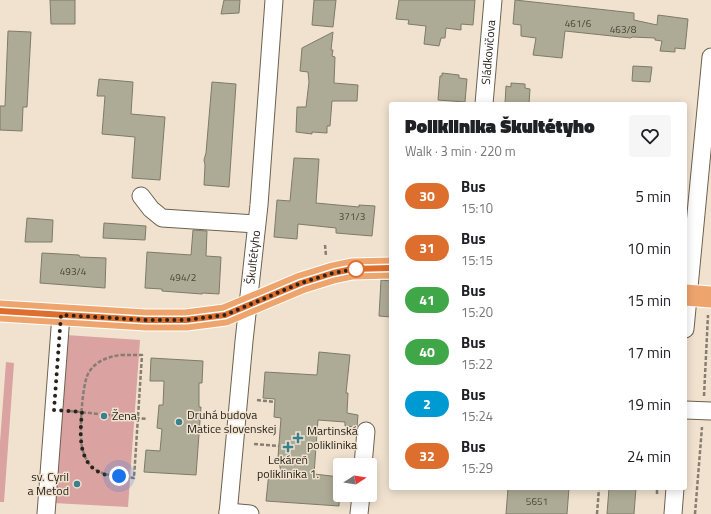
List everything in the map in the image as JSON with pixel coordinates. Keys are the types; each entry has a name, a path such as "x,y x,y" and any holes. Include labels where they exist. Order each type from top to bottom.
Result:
{"main road":[{"path":"0,311 146,320 186,320 225,315 301,283 333,273 352,269 389,268"},
{"path":"687,296 711,297"}],"street":[{"name":"Škultétyho","path":"228,513 262,163 274,0"},
{"name":"Sládkovičova","path":"484,102 494,0"},
{"path":"687,296 711,57"},
{"path":"141,196 150,209 162,218 256,224"},
{"path":"46,514 61,315"},
{"path":"687,410 711,411"},
{"path":"364,458 366,431"},
{"path":"673,514 674,490"},
{"path":"359,514 360,502"},
{"path":"228,513 250,514"}],"path":[{"path":"325,244 327,260"},
{"path":"121,354 142,355 134,478 103,474 93,468 86,460 81,446 82,412 84,389 88,374 98,362 108,357 121,354"},
{"path":"257,400 275,402"},
{"path":"54,410 147,419"},
{"path":"254,444 279,446"},
{"path":"597,514 599,490"}],"shaded area":[{"path":"66,335 140,340 128,507 53,503"},
{"path":"6,362 14,363 4,502 0,502 0,442"}],"building":[{"path":"50,0 75,0 75,24 51,24"},
{"path":"224,0 240,0 239,13 221,14"},
{"path":"314,0 336,0 333,27 312,25"},
{"path":"399,0 475,0 473,25 461,24 461,30 446,28 445,38 441,38 439,46 424,44 426,26 408,24 409,20 396,19"},
{"path":"515,0 634,13 634,20 657,25 658,15 688,19 685,49 675,48 675,52 660,51 662,41 655,40 655,38 631,38 565,31 562,58 533,55 536,38 521,36 521,25 513,24"},
{"path":"8,31 31,32 27,107 23,107 22,131 0,130 0,106 5,106"},
{"path":"333,32 331,50 333,50 332,56 335,57 334,83 358,85 357,101 332,101 330,126 327,126 327,133 312,132 312,134 296,132 297,107 306,107 309,82 308,72 300,71 302,48"},
{"path":"633,66 652,67 650,82 632,81"},
{"path":"442,73 459,75 459,78 467,79 465,102 438,100 440,76 442,76"},
{"path":"99,79 133,82 131,114 165,117 160,180 132,178 135,137 102,134 105,96 97,96"},
{"path":"212,82 236,84 229,187 204,185 204,160 206,153"},
{"path":"511,83 525,84 525,88 530,89 529,102 505,102 506,86 511,87"},
{"path":"294,158 319,159 316,203 359,207 359,205 375,206 372,236 336,233 336,228 298,224 297,239 274,237 277,200 290,201"},
{"path":"27,218 53,220 52,242 25,242"},
{"path":"104,223 146,226 145,240 103,238"},
{"path":"193,230 207,231 206,256 221,257 219,294 162,291 162,289 145,288 147,252 191,255"},
{"path":"42,253 106,258 105,288 40,283"},
{"path":"381,280 389,281 389,317 379,316"},
{"name":"Martinská poliklinika","path":"319,352 350,355 346,393 348,393 347,413 358,415 357,427 345,426 345,422 318,420 314,474 333,476 333,502 339,502 339,506 266,501 269,472 281,472 278,457 281,418 274,417 275,399 263,398 265,372 317,375"},
{"name":"Druhá budova Matice slovenskej","path":"151,358 203,361 202,383 199,383 199,407 201,407 196,475 144,472 146,450 160,451 162,429 157,428 159,405 163,405 164,381 150,381"},
{"path":"508,490 569,490 567,514 506,514"},
{"path":"609,490 636,490 634,514 607,514"}],"bus line":[{"name":"30","path":"0,311 146,320 186,320 225,315 290,287 333,273 352,269 389,268"}],"place":[{"name":"Žena","path":"104,416"},
{"name":"Druhá budova Matice slovenskej","path":"179,422"},
{"name":"Martinská poliklinika","path":"298,438"},
{"name":"Lekáreň poliklinika 1.","path":"288,447"},
{"name":"sv. Cyril a Metod","path":"77,484"}],"route":[{"path":"119,476 103,474 93,468 86,460 81,446 82,412 54,410 61,315 146,320 186,320 225,315 301,283 333,273 356,269"}]}
